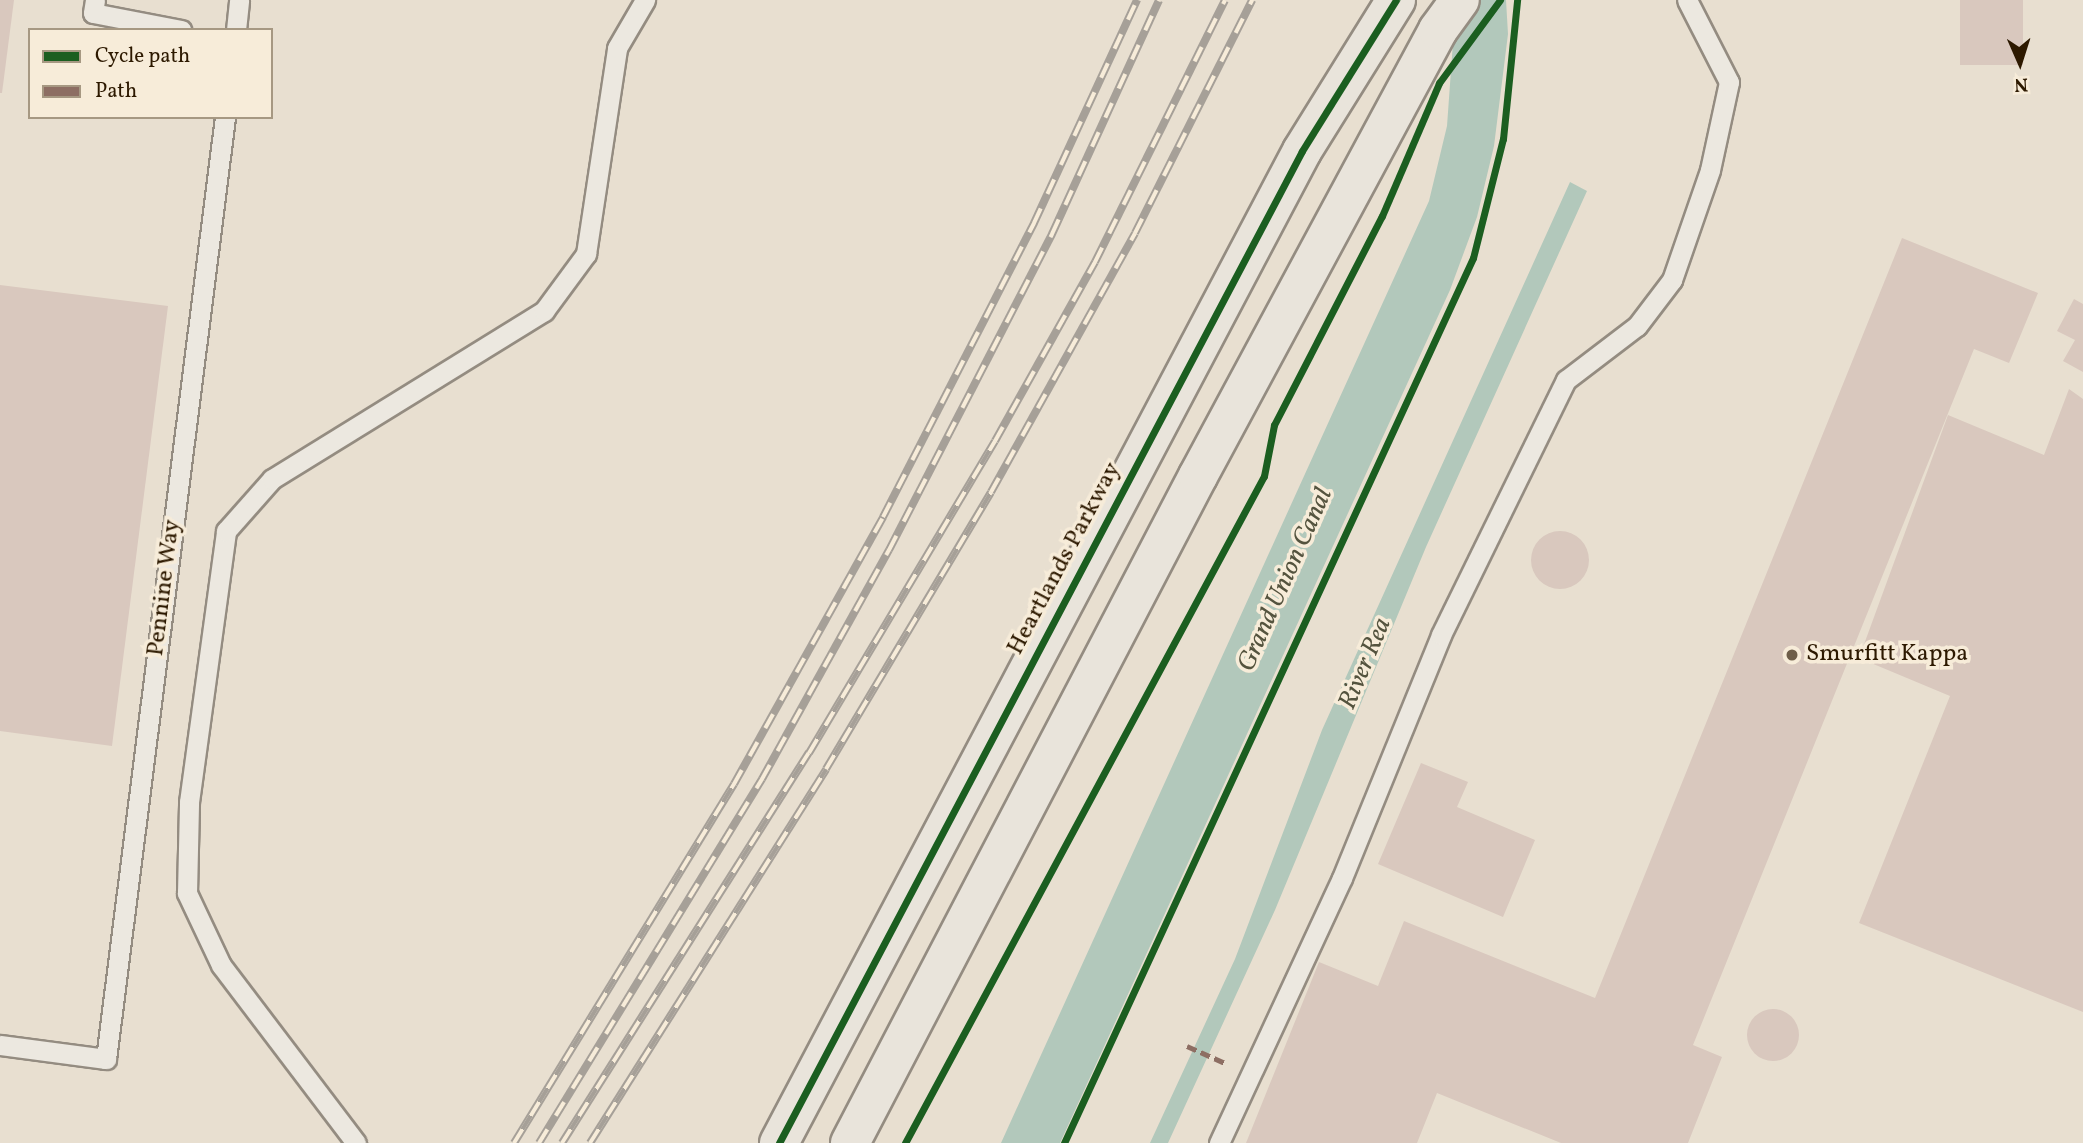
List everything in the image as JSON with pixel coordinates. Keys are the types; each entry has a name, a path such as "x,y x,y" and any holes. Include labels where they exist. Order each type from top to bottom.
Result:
{"main road":[{"name":"Heartlands Parkway","path":"779,1143 1302,151 1396,0"},
{"path":"850,1143 1438,30 1460,0"}],"lane":[{"path":"95,0 93,13 171,28"},
{"path":"236,28 239,0"},
{"path":"356,1143 220,965 187,892 189,802 226,531 272,479 544,311 586,254 617,48 645,0"},
{"path":"1219,1143 1342,878 1441,635 1566,380 1637,326 1672,280 1710,170 1729,82 1687,0"},
{"name":"Pennine Way","path":"0,1045 106,1059 225,119"}],"water":[{"name":"Grand Union Canal","path":"1456,0 1506,0 1508,34 1494,146 1477,217 1450,290 1060,1143 1001,1143 1429,201 1447,126"},
{"name":"River Rea","path":"1570,182 1587,191 1426,547 1275,910 1168,1143 1150,1143 1235,959 1322,730"}],"building":[{"path":"0,0 14,0 2,93 0,93"},
{"path":"1960,0 2023,0 2023,65 1960,65"},
{"name":"Smurfitt Kappa","path":"1902,238 2038,293 2009,363 1974,349 1693,1045 1722,1057 1688,1143 1561,1143 1437,1093 1417,1143 1246,1143 1319,962 1378,986 1404,921 1595,998"},
{"path":"0,285 168,306 112,746 0,731"},
{"path":"2074,299 2083,304 2083,372 2063,361 2075,340 2057,331"},
{"name":"Smurfitt Kappa","path":"2069,389 2083,399 2083,1012 1859,923 1950,696 1859,658 1948,415 2044,455"},
{"path":"1560,531 1571,533 1584,544 1589,560 1587,571 1576,584 1560,589 1549,587 1536,576 1531,560 1533,549 1544,536"},
{"path":"1421,763 1468,782 1457,807 1535,840 1503,917 1378,864"},
{"path":"1773,1009 1783,1011 1791,1017 1797,1025 1797,1045 1791,1053 1783,1059 1773,1061 1763,1059 1755,1053 1749,1045 1747,1035 1749,1025 1755,1017 1763,1011"}],"railway":[{"path":"514,1143 734,784 883,517 1034,223 1137,0"},
{"path":"539,1143 762,779 889,550 1052,234 1159,0"},
{"path":"562,1143 809,753 995,441 1095,262 1225,0"},
{"path":"590,1143 826,769 991,492 1135,233 1252,0"}],"marked path":[{"path":"1187,1046 1225,1063"}],"cycle path":[{"path":"779,1143 1302,151 1396,0"},
{"path":"905,1143 1264,476 1274,425 1382,216 1439,83 1500,0"},
{"path":"1064,1143 1473,258 1503,139 1517,0"}],"place":[{"name":"Smurfitt Kappa","path":"1792,655"}]}
